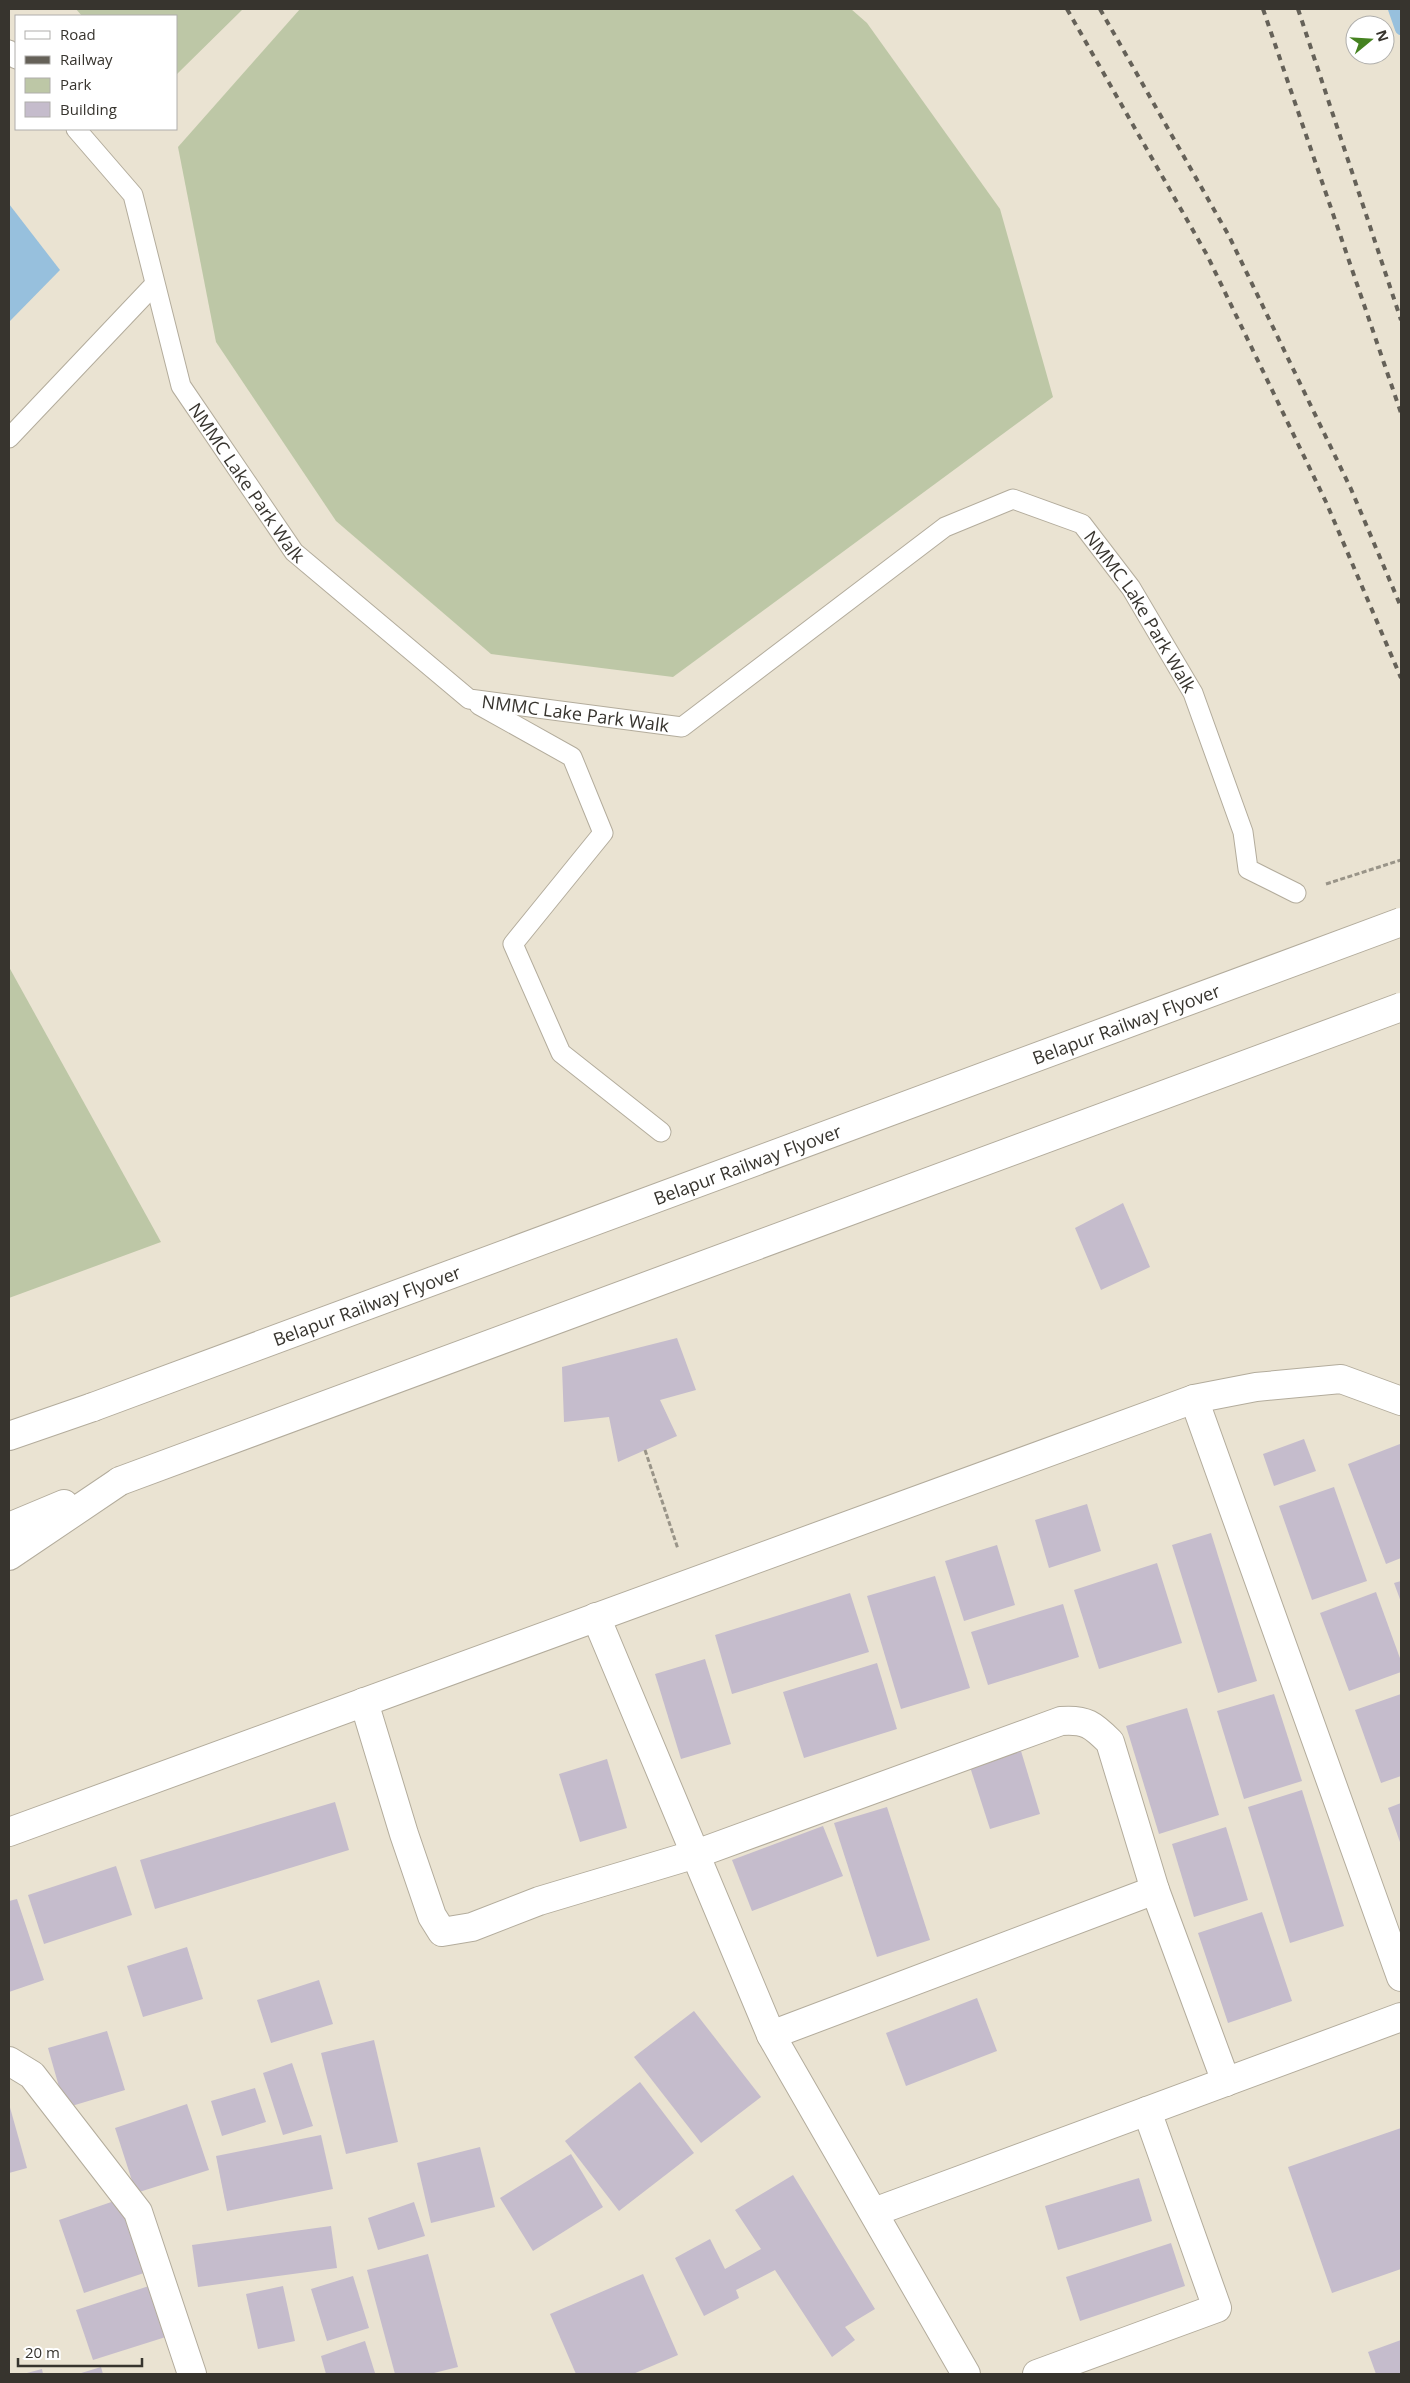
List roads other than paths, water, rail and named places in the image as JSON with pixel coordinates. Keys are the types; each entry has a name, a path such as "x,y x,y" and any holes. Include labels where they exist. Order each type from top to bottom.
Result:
{"main road":[{"name":"Belapur Railway Flyover","path":"93,1406 1401,922"},
{"path":"9,1527 120,1481 1401,1007"},
{"path":"9,1832 1194,1399 1256,1387 1341,1380 1401,1401"},
{"path":"1194,1399 1401,1977"},
{"path":"9,1419 93,1406"},
{"path":"9,1436 93,1406"},
{"path":"9,1556 120,1481"},
{"path":"596,1617 771,2035 966,2374"},
{"path":"364,1702 404,1834 432,1916 442,1932 472,1927 539,1900 696,1854 1061,1721 1077,1720 1094,1726 1110,1742 1155,1890 1226,2082"},
{"path":"771,2035 1155,1890"},
{"path":"874,2212 1401,2017"},
{"path":"9,2061 32,2075 138,2212 192,2374"},
{"path":"1037,2374 1217,2308 1147,2111"}],"lane":[{"name":"NMMC Lake Park Walk","path":"77,130 133,196 181,386 294,552 469,699 682,727 945,526 1013,499 1082,524 1131,588 1193,693 1243,832 1248,869 1296,893"},
{"path":"9,438 154,285"},
{"path":"469,699 572,757 603,833 512,944 561,1053 661,1132"}],"water":[{"path":"9,204 60,270 9,322"}],"waterway":[{"path":"1394,9 1401,29"}],"railway":[{"path":"1067,9 1207,255 1326,502 1401,678"},
{"path":"1100,9 1229,236 1351,489 1401,607"},
{"path":"1263,9 1401,413"},
{"path":"1298,9 1401,320"}]}
